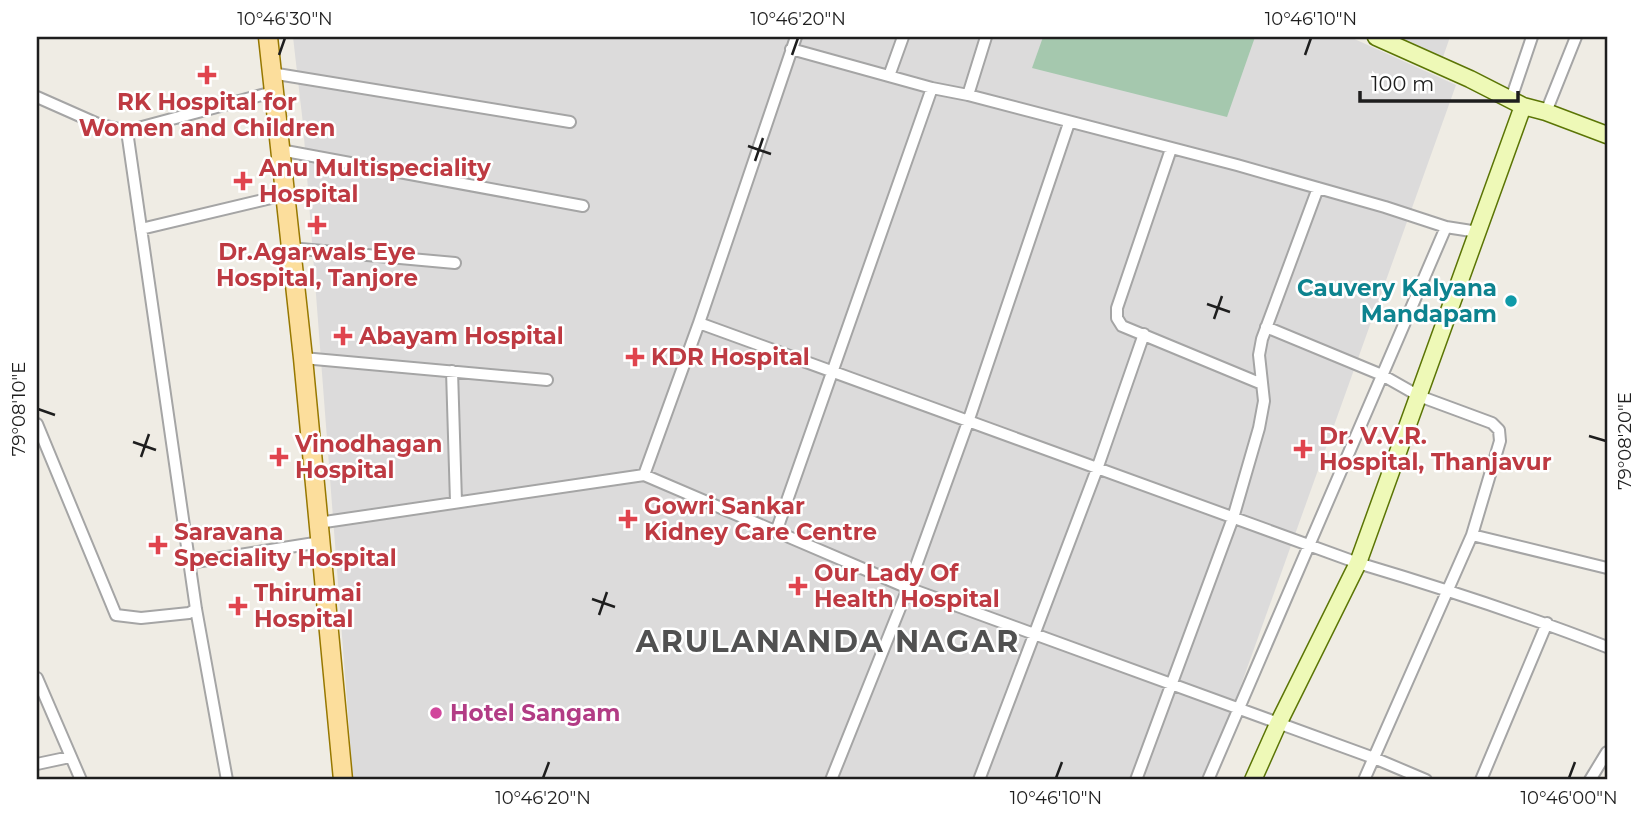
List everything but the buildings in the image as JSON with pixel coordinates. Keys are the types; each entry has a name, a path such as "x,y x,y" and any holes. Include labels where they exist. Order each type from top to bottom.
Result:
{"main road":[{"path":"268,37 303,358 328,647 343,780"}],"street":[{"path":"644,475 699,323 796,37"},
{"path":"889,76 904,37"},
{"path":"968,95 986,37"},
{"path":"1376,37 1406,43 1517,102 1607,135"},
{"path":"1253,780 1358,563 1478,232 1517,102 1532,37"},
{"path":"1546,112 1576,37"},
{"path":"791,49 932,88 1237,164 1385,206 1446,227 1478,232"},
{"path":"271,73 570,122"},
{"path":"776,532 932,88"},
{"path":"37,97 98,124 127,131 273,92"},
{"path":"834,780 968,422 1069,123"},
{"path":"127,131 196,609 227,780"},
{"path":"1171,149 1117,308 1117,318 1122,326 1262,384"},
{"path":"280,150 583,206"},
{"path":"1136,780 1233,518 1264,401 1259,355 1266,327 1318,188"},
{"path":"141,229 284,195"},
{"path":"1208,780 1446,227"},
{"path":"290,248 454,263"},
{"path":"699,323 1358,563 1547,623 1607,647"},
{"path":"1266,327 1382,375 1419,396 1492,423 1499,430 1500,441 1472,535 1364,780"},
{"path":"979,780 1097,469 1144,334"},
{"path":"303,358 547,380"},
{"path":"452,371 456,502"},
{"path":"37,424 116,615 141,618 189,613 196,609"},
{"path":"318,523 644,475 908,588 1374,758 1426,780"},
{"path":"1472,535 1607,568"},
{"path":"189,563 321,542"},
{"path":"1481,780 1547,623"},
{"path":"37,678 81,780"},
{"path":"1590,780 1607,752"},
{"path":"37,764 70,757"}],"shaded area":[{"path":"293,37 1350,37 1456,85 1207,780 353,780 303,124"},
{"path":"1398,37 1450,37 1443,57"}],"green space":[{"path":"1043,37 1255,37 1227,117 1032,68"}],"place":[{"name":"RK Hospital for Women and Children","path":"207,75"},
{"name":"Anu Multispeciality Hospital","path":"243,181"},
{"name":"Dr.Agarwals Eye Hospital, Tanjore","path":"317,225"},
{"name":"Cauvery Kalyana Mandapam","path":"1511,301"},
{"name":"Abayam Hospital","path":"343,336"},
{"name":"KDR Hospital","path":"635,357"},
{"name":"Dr. V.V.R. Hospital, Thanjavur","path":"1303,449"},
{"name":"Vinodhagan Hospital","path":"279,457"},
{"name":"Gowri Sankar Kidney Care Centre","path":"628,519"},
{"name":"Saravana Speciality Hospital","path":"158,545"},
{"name":"Our Lady Of Health Hospital","path":"798,586"},
{"name":"Thirumai Hospital","path":"238,606"},
{"name":"Hotel Sangam","path":"436,713"}],"district":[{"name":"ARULANANDA NAGAR","path":"828,642"}]}
